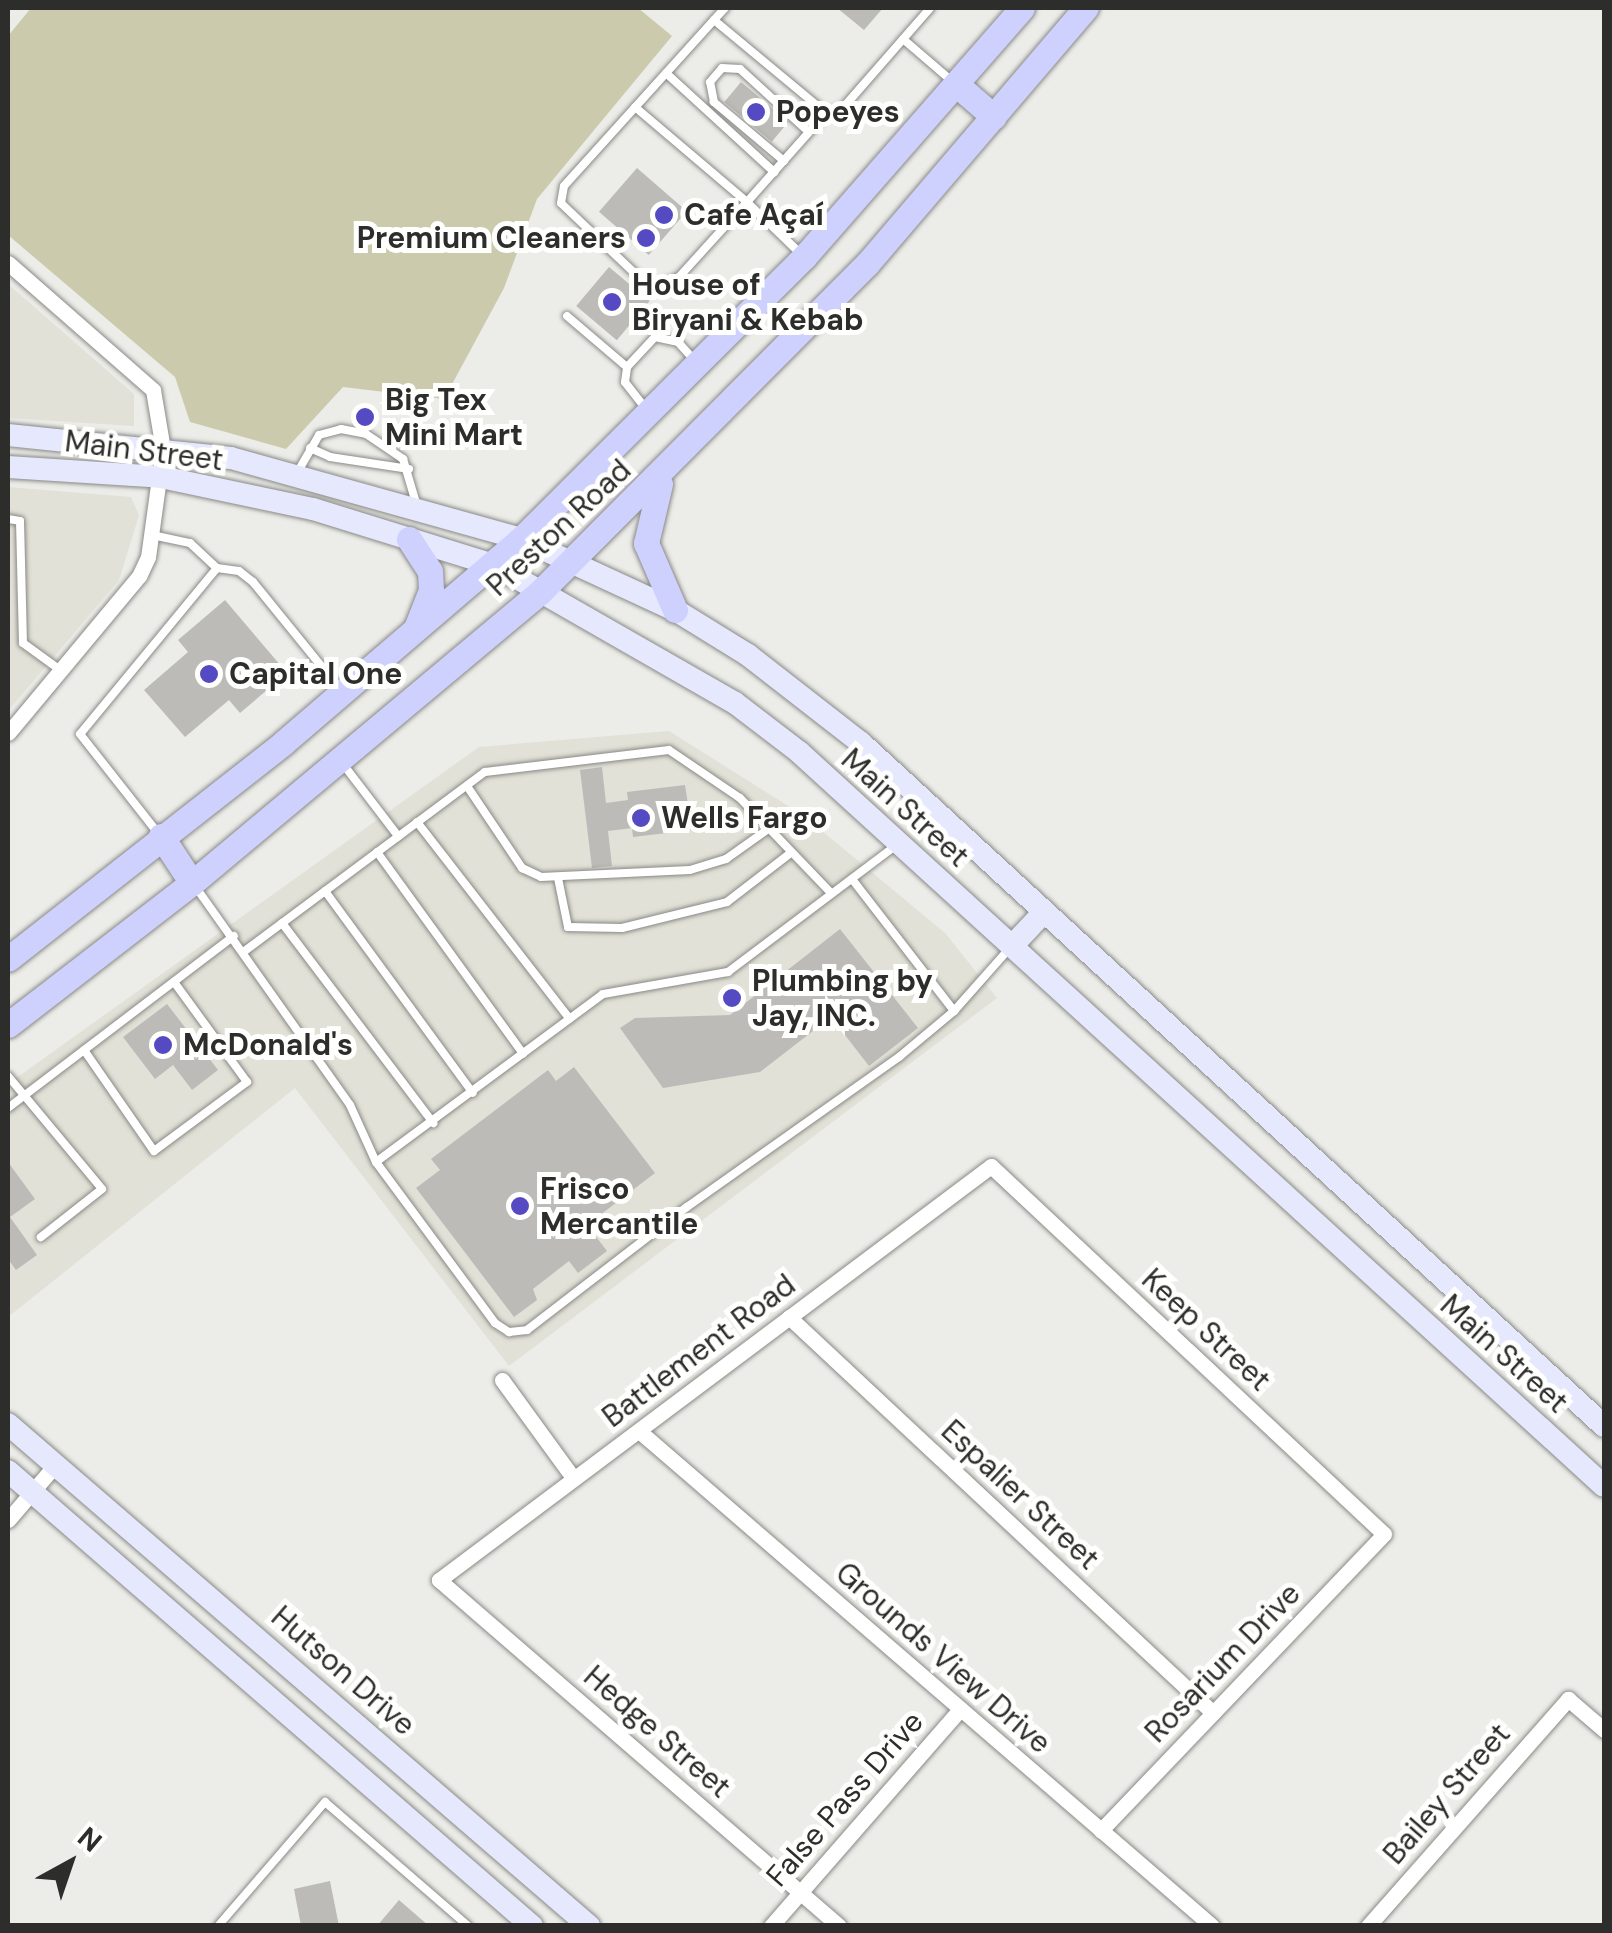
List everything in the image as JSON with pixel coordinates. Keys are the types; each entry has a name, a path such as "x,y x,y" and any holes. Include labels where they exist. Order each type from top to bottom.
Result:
{"main road":[{"name":"Preston Road","path":"8,958 342,693 522,539 804,257 1022,8"},
{"name":"Preston Road","path":"8,1025 192,883 542,591 663,476 867,264 1086,8"},
{"path":"956,84 994,117"},
{"name":"Main Street","path":"8,436 162,449 295,476 522,539 675,610 814,703 1604,1426"},
{"name":"Main Street","path":"8,467 161,477 313,509 494,565 735,703 899,842 1604,1486"},
{"path":"663,476 646,543 675,610"},
{"path":"409,539 430,570 431,590 413,633"},
{"path":"160,836 192,883"},
{"path":"1012,946 1044,912"},
{"name":"Hutson Drive","path":"8,1424 263,1640 589,1926"},
{"path":"8,1471 532,1926"},
{"path":"239,1672 263,1640"}],"street":[{"path":"8,263 153,390 162,449 152,536 138,576 8,733"},
{"name":"Battlement Road","path":"439,1580 992,1166"},
{"name":"Keep Street","path":"992,1166 1384,1534"},
{"name":"Espalier Street","path":"790,1318 1213,1713"},
{"path":"502,1380 574,1480"},
{"name":"Grounds View Drive","path":"639,1430 1212,1926"},
{"path":"8,1520 56,1464"},
{"name":"Rosarium Drive","path":"1102,1830 1384,1534"},
{"name":"Hedge Street","path":"439,1580 839,1926"},
{"name":"Bailey Street","path":"1368,1926 1568,1699 1604,1730"},
{"name":"False Pass Drive","path":"771,1926 960,1709"}],"lane":[{"path":"724,8 564,186 561,203 646,284 679,278 826,113 842,109 930,8"},
{"path":"714,20 826,113"},
{"path":"903,39 956,84"},
{"path":"784,161 714,102 710,82 722,68 740,68 809,132"},
{"path":"666,73 774,172"},
{"path":"635,107 748,202 804,257"},
{"path":"567,316 626,367"},
{"path":"650,414 625,382 626,367 654,337 678,342 698,365"},
{"path":"295,476 310,448 328,430 366,434 392,446 409,469 417,508"},
{"path":"310,448 330,457 409,469"},
{"path":"8,520 20,521 23,643 60,670"},
{"path":"152,536 190,544 217,568 239,571 342,693"},
{"path":"160,836 80,734 217,568"},
{"path":"246,950 494,768 669,750 740,798 788,855 831,893"},
{"path":"340,760 398,836"},
{"path":"468,786 522,868 558,878 690,870 726,858 767,830"},
{"path":"417,822 570,1019"},
{"path":"376,1162 614,988 728,972 899,842"},
{"path":"377,852 523,1054"},
{"path":"558,878 568,927 622,928 727,902 788,855"},
{"path":"852,879 954,1010"},
{"path":"192,883 246,950 264,992 360,1119 376,1162 495,1323 509,1332 527,1330 954,1010 1012,946"},
{"path":"325,891 474,1092"},
{"path":"282,923 434,1123"},
{"path":"8,1108 234,936"},
{"path":"84,1050 154,1151 247,1082 174,982"},
{"path":"8,1076 102,1189 41,1237"},
{"path":"218,1926 325,1802 468,1926"}],"shaded area":[{"path":"31,8 638,8 672,36 537,199 504,288 444,399 343,387 286,449 190,422 175,377 8,235 8,36"},
{"path":"8,284 134,394 134,426 8,418"},
{"path":"8,487 131,497 139,515 119,580 8,711"},
{"path":"669,731 804,816 945,933 997,998 509,1366 295,1088 8,1317 8,1084 479,747"}],"building":[{"path":"837,8 883,8 864,30"},
{"name":"Popeyes","path":"741,82 788,122 772,142 724,102"},
{"path":"637,168 687,211 649,255 599,212"},
{"path":"609,267 650,301 617,340 576,306"},
{"path":"225,600 287,673 240,713 229,700 185,737 144,690 188,652 178,640"},
{"path":"602,767 606,803 628,800 627,792 685,785 692,830 633,837 632,828 608,831 612,866 592,868 580,770"},
{"path":"840,929 918,1028 869,1066 831,1017 760,1072 663,1088 620,1028 635,1018 730,1015"},
{"path":"167,1004 218,1070 192,1090 173,1065 155,1079 123,1037"},
{"name":"Frisco Mercantile","path":"574,1067 655,1173 587,1225 607,1251 578,1273 569,1261 533,1289 537,1300 514,1317 416,1188 440,1170 431,1159 548,1070 556,1081"},
{"path":"8,1162 35,1199 10,1217 37,1255 16,1270 8,1259"},
{"path":"330,1881 339,1926 301,1926 294,1889"},
{"path":"399,1900 429,1926 377,1926"}],"place":[{"name":"Popeyes","path":"756,112"},
{"name":"Cafe Açaí","path":"664,215"},
{"name":"Premium Cleaners","path":"646,238"},
{"name":"House of Biryani & Kebab","path":"612,302"},
{"name":"Big Tex Mini Mart","path":"365,417"},
{"name":"Capital One","path":"209,674"},
{"name":"Wells Fargo","path":"641,818"},
{"name":"Plumbing by Jay, INC.","path":"732,998"},
{"name":"McDonald's","path":"163,1045"},
{"name":"Frisco Mercantile","path":"520,1206"}]}
